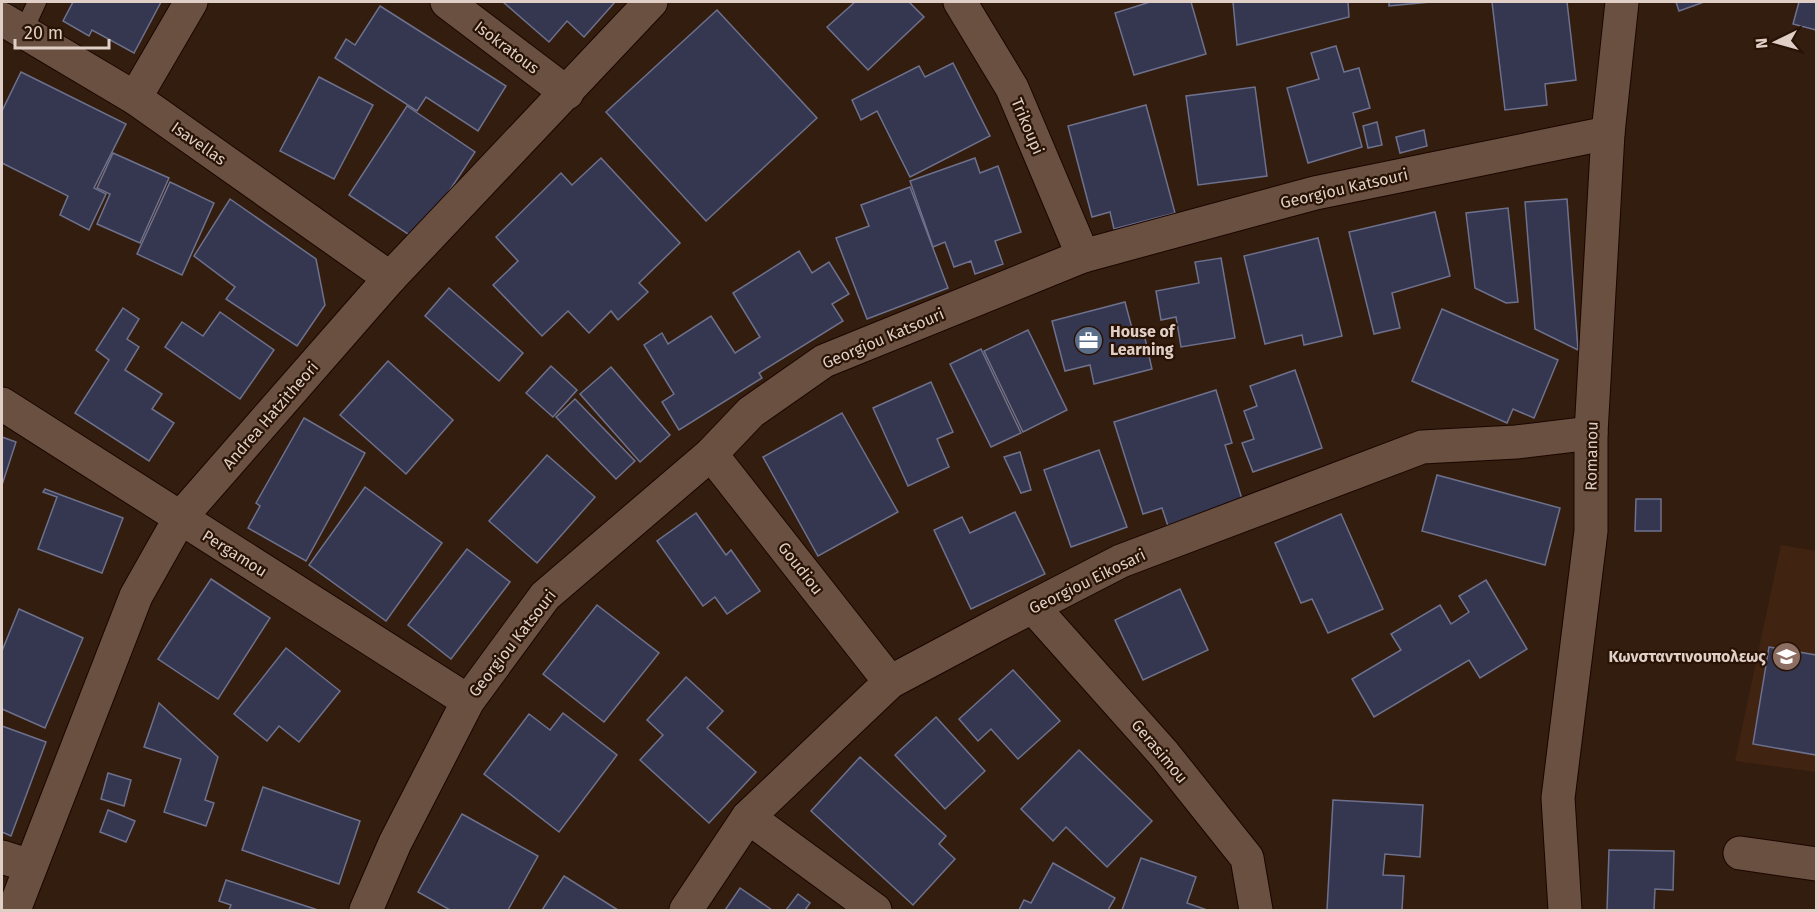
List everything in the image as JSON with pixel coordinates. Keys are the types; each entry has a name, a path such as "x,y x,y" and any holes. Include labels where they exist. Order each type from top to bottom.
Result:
{"street":[{"path":"135,98 191,2"},
{"name":"Isokratous","path":"447,2 567,93"},
{"name":"Andrea Hatzitheori","path":"14,910 16,861 136,596 180,518 390,278 651,2"},
{"name":"Trikoupi","path":"960,2 1012,87 1083,256"},
{"name":"Romanou","path":"1564,910 1558,798 1591,531 1591,433 1608,133 1622,2"},
{"name":"Isavellas","path":"12,25 135,98 390,278"},
{"name":"Georgiou Katsouri","path":"366,910 395,843 468,701 545,596 711,454 751,412 824,361 1083,256 1315,193 1608,133"},
{"name":"Pergamou","path":"2,404 468,701"},
{"name":"Georgiou Eikosari","path":"686,910 748,817 891,682 1033,607 1121,561 1422,447 1516,442 1591,433"},
{"name":"Goudiou","path":"711,454 891,682"},
{"name":"Gerasimou","path":"1033,607 1164,754 1246,858 1256,910"},
{"path":"748,817 874,910"},
{"path":"1740,853 1816,864"}],"lane":[{"path":"12,25 37,2"}],"shaded area":[{"name":"Κωνσταντινουπολεως","path":"1781,545 1816,551 1816,772 1735,761"}],"building":[{"path":"73,2 161,2 134,53 92,30 89,36 63,21"},
{"path":"503,2 615,2 584,37 567,21 549,42"},
{"path":"855,2 909,2 924,17 868,70 827,27"},
{"path":"1150,2 1191,2 1206,54 1134,75 1115,13"},
{"path":"1233,2 1348,2 1349,17 1237,45"},
{"path":"1389,2 1431,2 1389,6"},
{"path":"1492,2 1567,2 1576,80 1545,84 1547,105 1505,110"},
{"path":"1676,2 1704,2 1679,11"},
{"path":"1799,2 1816,2 1816,30 1793,24"},
{"path":"380,6 506,86 478,131 426,97 417,111 335,58 346,39 355,45"},
{"path":"717,10 817,118 706,221 606,112"},
{"path":"1336,46 1344,72 1359,68 1370,108 1353,113 1362,147 1308,163 1287,88 1319,79 1311,53"},
{"path":"953,63 990,136 910,177 877,111 861,120 852,100 919,66 925,77"},
{"path":"21,72 126,124 94,188 106,194 89,230 60,215 68,196 2,163 2,111"},
{"path":"319,77 373,105 334,179 280,151"},
{"path":"1255,87 1267,176 1198,185 1186,96"},
{"path":"1146,105 1175,213 1114,229 1110,212 1092,217 1068,126"},
{"path":"407,106 475,152 417,240 349,195"},
{"path":"1377,122 1382,145 1368,148 1363,126"},
{"path":"1424,130 1427,146 1400,153 1396,137"},
{"path":"113,153 169,178 140,243 97,224 110,194 97,188"},
{"path":"601,158 680,243 639,283 648,292 618,320 611,311 589,333 568,311 542,336 493,285 518,261 496,237 561,173 572,185"},
{"path":"975,158 980,173 998,166 1021,232 995,241 1003,264 975,274 971,261 954,267 945,242 933,247 910,181"},
{"path":"170,182 214,203 182,275 137,254"},
{"path":"910,187 948,288 867,319 836,238 869,226 861,205"},
{"path":"230,199 316,259 325,305 297,346 226,299 235,287 194,256"},
{"path":"1567,199 1578,350 1535,329 1525,202"},
{"path":"1508,208 1518,302 1506,303 1475,288 1466,213"},
{"path":"1435,212 1450,276 1392,293 1400,328 1374,334 1349,232"},
{"path":"1318,238 1342,336 1304,345 1302,335 1265,344 1244,256"},
{"path":"799,251 812,273 829,262 849,294 832,304 843,321 759,373 762,378 679,430 662,402 674,394 644,345 662,333 668,344 711,316 735,353 760,337 733,293"},
{"path":"1221,258 1235,338 1181,347 1176,317 1161,320 1156,291 1199,283 1195,262"},
{"path":"449,288 523,353 499,381 425,316"},
{"path":"1125,302 1134,336 1144,334 1152,369 1094,384 1090,365 1065,371 1052,321"},
{"path":"123,308 139,319 127,339 139,347 125,370 162,394 152,409 174,423 149,461 75,413 109,360 96,350"},
{"path":"1442,309 1558,360 1534,418 1513,409 1507,423 1412,381"},
{"path":"220,312 274,350 240,399 165,347 182,322 203,336"},
{"path":"1028,330 1067,410 1023,432 984,351"},
{"path":"981,349 1021,433 991,447 950,364"},
{"path":"388,361 453,420 406,474 340,415"},
{"path":"551,366 577,390 553,417 526,393"},
{"path":"611,367 670,435 640,462 580,394"},
{"path":"1295,370 1322,448 1253,472 1242,443 1254,439 1244,411 1257,406 1250,386"},
{"path":"931,382 953,432 937,439 949,467 908,486 873,408"},
{"path":"1216,390 1232,443 1225,445 1242,499 1168,526 1162,508 1143,514 1114,422"},
{"path":"575,399 635,461 616,479 556,417"},
{"path":"842,413 898,512 818,556 763,457"},
{"path":"304,418 365,453 306,561 248,528 260,506 256,503"},
{"path":"2,437 16,442 2,485"},
{"path":"1099,450 1127,527 1071,547 1044,470"},
{"path":"1020,452 1031,490 1021,493 1004,457"},
{"path":"547,455 595,497 537,563 489,521"},
{"path":"1437,475 1560,508 1545,565 1422,531"},
{"path":"365,487 442,543 386,621 309,565"},
{"path":"45,489 123,518 102,573 38,549 57,497 43,492"},
{"path":"1636,499 1661,499 1661,531 1635,531"},
{"path":"1015,512 1045,574 971,609 934,530 962,517 970,533"},
{"path":"696,513 726,555 731,550 760,591 727,614 715,597 703,606 657,541"},
{"path":"1341,514 1383,609 1328,633 1312,599 1301,603 1275,543"},
{"path":"467,549 510,582 451,659 408,625"},
{"path":"211,579 270,618 218,699 158,659"},
{"path":"1486,580 1527,649 1480,678 1469,660 1374,717 1352,679 1401,650 1391,634 1440,605 1451,624 1469,612 1459,596"},
{"path":"1180,589 1208,650 1143,680 1115,620"},
{"path":"597,605 659,653 604,722 543,674"},
{"path":"19,609 83,638 45,728 2,709 2,651"},
{"path":"1769,647 1816,655 1816,755 1753,744"},
{"path":"286,648 340,691 299,742 279,726 267,741 234,714"},
{"path":"1013,670 1060,721 1018,759 991,729 978,741 959,719"},
{"path":"686,677 723,711 707,728 756,772 709,823 640,760 663,735 647,720"},
{"path":"159,703 218,757 205,800 214,803 206,826 164,812 181,759 144,747"},
{"path":"563,713 617,755 559,832 484,774 529,714 550,730"},
{"path":"936,717 985,771 945,809 895,755"},
{"path":"2,726 46,742 11,836 2,832"},
{"path":"1079,750 1152,821 1107,867 1066,827 1053,841 1021,809"},
{"path":"860,757 946,836 939,844 955,859 913,905 811,811"},
{"path":"108,773 131,780 124,806 101,799"},
{"path":"263,787 360,821 339,884 242,850"},
{"path":"1333,800 1423,805 1420,857 1385,854 1383,875 1404,876 1402,910 1327,910"},
{"path":"108,810 135,821 126,842 100,832"},
{"path":"462,814 538,856 508,910 450,910 418,892"},
{"path":"1609,850 1674,851 1673,890 1655,889 1654,910 1607,910"},
{"path":"1141,858 1196,877 1187,903 1207,910 1122,910"},
{"path":"1053,863 1115,898 1108,910 1019,910 1024,900 1031,903"},
{"path":"564,876 618,910 542,910"},
{"path":"226,880 318,910 229,910 231,905 219,901"},
{"path":"740,888 772,910 725,910"},
{"path":"798,894 810,903 805,910 786,910"}],"place":[{"name":"House of Learning","path":"1089,340"},
{"name":"Κωνσταντινουπολεως","path":"1787,656"}]}
